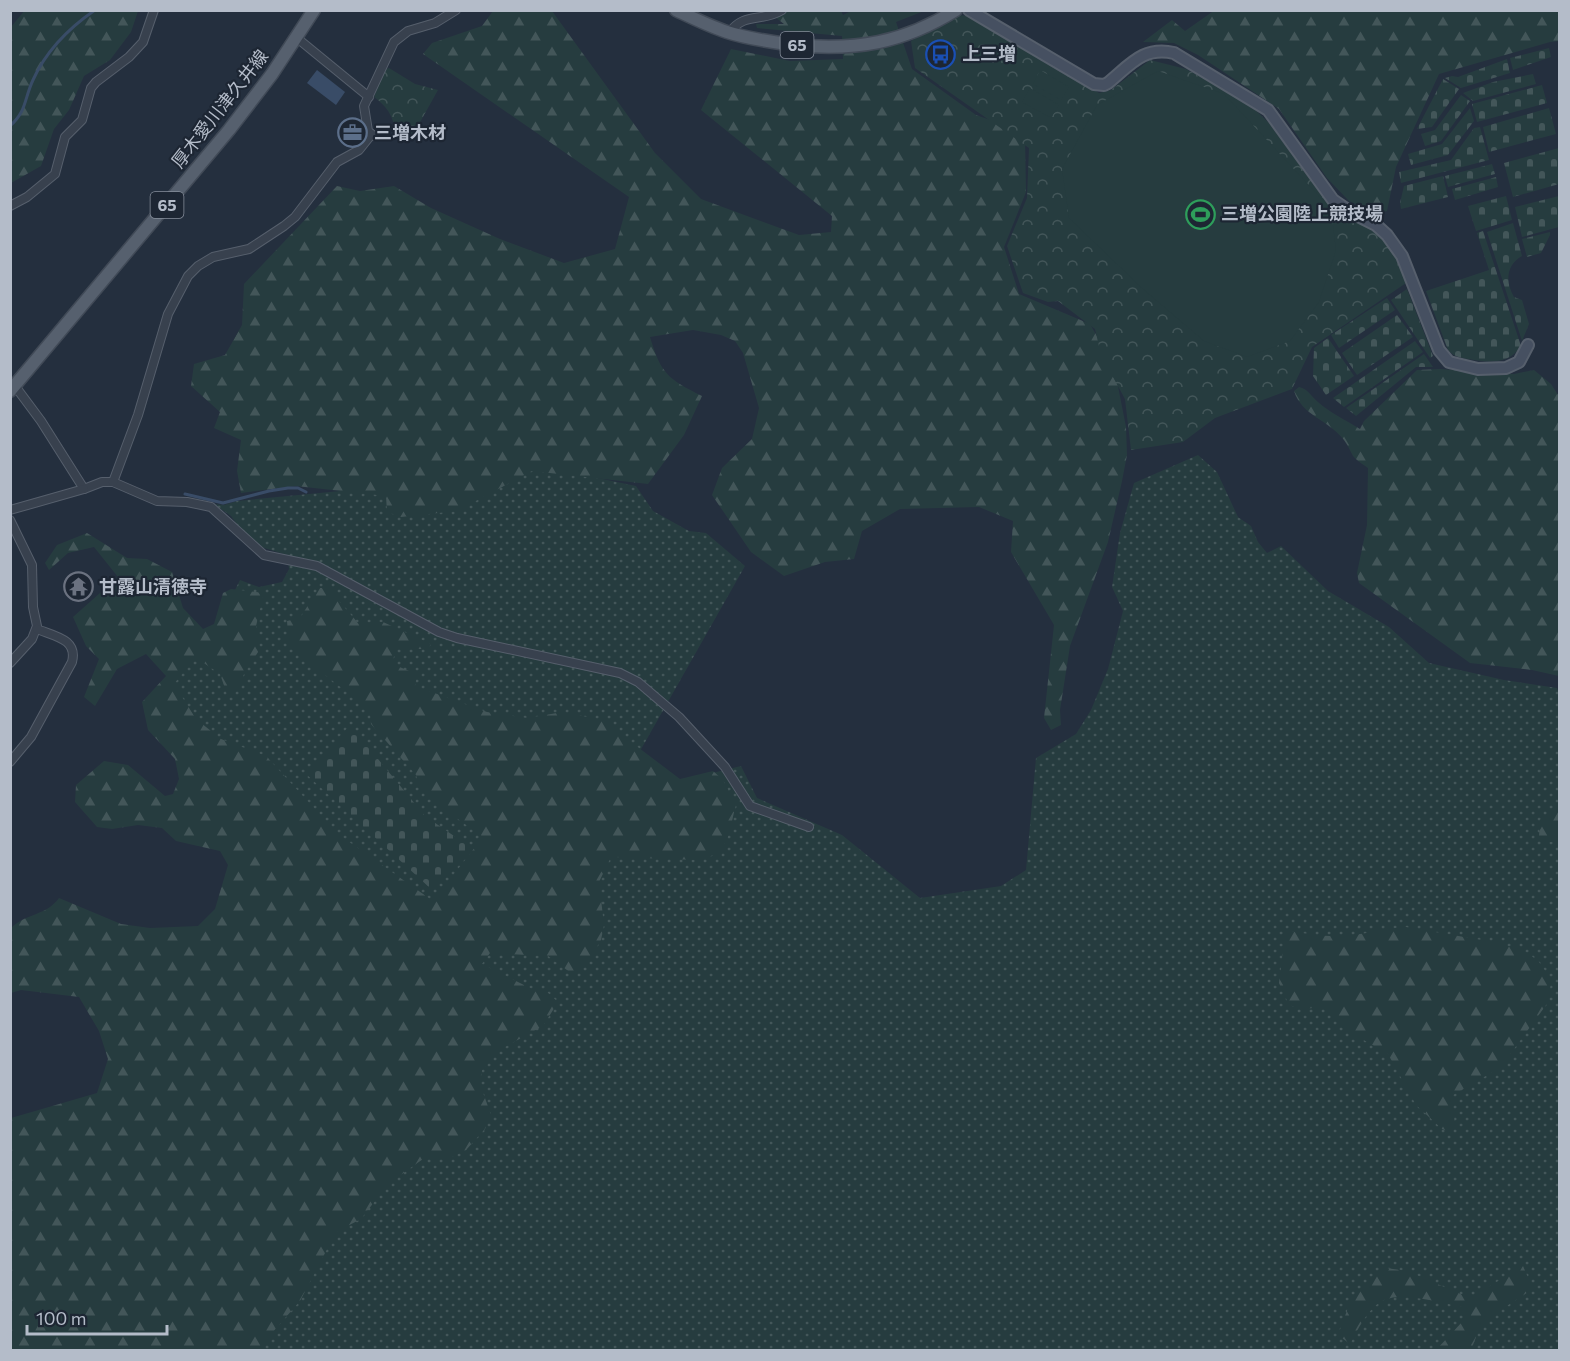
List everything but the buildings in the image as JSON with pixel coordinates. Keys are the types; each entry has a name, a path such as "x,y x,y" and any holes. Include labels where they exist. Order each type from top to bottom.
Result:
{"main road":[{"name":"厚木愛川津久井線","path":"13,389 210,155 272,74 314,10"},
{"name":"65","path":"676,10 729,33 781,43 857,46 878,44 914,33 956,10"}],"street":[{"path":"10,206 33,193 55,174 65,137 82,120 92,88 143,42 154,10"},
{"path":"112,482 138,415 168,314 188,276 198,266 213,257 254,247 284,226 308,201 337,162 359,150 373,136 368,131 364,106 386,57 399,36 414,28 441,20 456,10"},
{"path":"969,10 1094,84 1108,83 1146,53 1156,50 1174,53 1259,104 1275,117 1334,200 1352,213 1376,225 1396,246 1408,268 1439,350 1449,362 1478,369 1506,368 1519,362 1528,345"},
{"path":"729,33 737,23 744,19 765,18 781,11"},
{"path":"297,38 369,97"},
{"path":"13,389 41,420 84,489"},
{"path":"10,510 102,482 112,482 157,501 193,503 211,507 264,555 317,566 439,632 457,638 620,673 638,682 678,717 724,767 750,806 809,827"},
{"path":"10,520 32,565 33,607 37,629 32,639 10,663"},
{"path":"10,762 31,737 72,662 74,654 73,647 64,640 37,629"}],"green space":[{"path":"25,10 138,11 131,32 110,60 84,76 69,110 54,129 41,166 11,183 11,27"},
{"path":"1215,10 1559,11 1559,41 1439,74 1396,167 1387,211 1377,214 1349,201 1327,178 1279,109 1198,55 1174,43 1143,42 1172,20 1185,31"},
{"path":"493,11 552,11 655,153 701,199 799,235 831,232 832,216 701,110 731,49 790,61 843,59 842,36 757,28 756,24 784,24 767,11 841,11 843,15 851,11 924,11 896,22 912,69 976,115 1013,128 1025,139 1026,192 1004,247 1019,294 1090,324 1114,366 1126,427 1127,455 1108,542 1070,646 1060,710 1061,725 1051,730 1044,718 1054,625 1011,552 1013,521 979,507 900,509 862,531 854,559 825,562 784,576 751,552 712,495 722,468 752,439 759,408 743,353 735,341 721,335 693,330 650,337 658,359 667,374 681,385 702,396 684,435 648,484 532,471 457,511 401,517 387,512 386,496 296,486 241,493 237,471 241,440 214,428 220,412 191,386 194,364 225,355 242,325 244,284 337,186 360,191 394,186 431,208 500,239 564,263 615,249 629,197 423,54 432,43 482,26"},
{"path":"960,15 974,17 1099,93 1111,90 1150,60 1186,69 1248,103 1269,123 1317,189 1335,208 1365,224 1386,242 1401,263 1406,283 1312,347 1292,389 1215,418 1183,442 1131,450 1125,399 1101,355 1095,329 1058,301 1048,302 1023,293 1007,246 1027,198 1029,148 915,68 911,41"},
{"path":"1549,48 1551,57 1513,70 1510,58"},
{"path":"1507,59 1510,73 1461,88 1445,78 1458,77"},
{"path":"389,68 415,84 438,90 409,142 402,141 396,136 390,114 374,97 385,69"},
{"path":"1040,70 1069,87 1061,100 1033,84"},
{"name":"三増公園陸上競技場","path":"1158,71 1224,94 1331,209 1336,250 1319,302 1290,341 1247,357 1204,341 1143,289 1069,218 1062,169 1097,105"},
{"path":"1533,74 1536,84 1473,101 1463,93 1493,82"},
{"path":"1443,79 1459,89 1432,127 1417,129"},
{"path":"1542,85 1547,103 1477,122 1472,104"},
{"path":"1030,88 1059,105 1051,118 1022,102"},
{"path":"1461,95 1470,101 1441,141 1425,146 1421,134 1435,130"},
{"path":"1470,108 1474,121 1448,155 1411,165 1408,154 1442,144"},
{"path":"1549,108 1556,134 1489,152 1483,127"},
{"path":"1480,127 1489,160 1401,183 1399,172 1451,160 1474,128"},
{"path":"1559,148 1559,184 1513,197 1504,163"},
{"path":"1492,164 1495,174 1448,187 1445,176"},
{"path":"1443,176 1448,197 1401,209 1404,186"},
{"path":"1496,177 1498,187 1455,200 1452,189"},
{"path":"1506,196 1512,220 1476,231 1468,206"},
{"path":"1559,196 1559,227 1522,237 1515,207"},
{"path":"1513,223 1522,256 1510,269 1508,280 1514,297 1522,300 1529,324 1522,341 1487,232"},
{"path":"1483,231 1521,346 1512,356 1494,361 1463,358 1453,355 1448,350 1426,291 1489,270 1477,233"},
{"path":"1550,232 1541,253 1527,257 1522,239"},
{"path":"1407,289 1433,356 1430,358 1391,300"},
{"path":"1387,298 1395,310 1339,348 1331,335"},
{"path":"1397,315 1413,337 1357,375 1342,353"},
{"path":"1328,338 1354,376 1326,395 1313,376 1314,348"},
{"path":"1415,341 1423,352 1344,407 1333,398"},
{"path":"1424,354 1433,367 1416,367 1356,416 1346,408"},
{"path":"1440,369 1514,374 1534,370 1551,384 1560,398 1559,676 1532,670 1470,663 1359,583 1357,573 1367,525 1368,468 1353,456 1338,433 1303,406 1294,391 1299,387 1305,389 1328,410 1360,429 1364,421 1417,370"},
{"path":"1198,455 1217,472 1238,517 1251,526 1258,542 1267,553 1281,546 1328,591 1389,627 1429,663 1504,680 1557,688 1559,693 1559,1350 145,1350 307,972 169,685 223,614 240,580 259,587 282,582 289,569 287,555 261,547 242,531 231,516 214,504 224,505 237,501 497,476 531,464 636,486 653,511 689,531 706,533 745,566 614,797 741,766 757,798 842,835 920,898 1001,886 1026,870 1036,758 1076,734 1091,710 1108,669 1123,611 1112,587 1120,533 1134,483"},
{"path":"87,533 127,558 147,559 172,572 183,608 203,629 214,624 223,593 231,589 264,593 256,626 260,649 245,672 236,692 227,694 220,674 195,657 174,684 196,719 221,739 266,756 338,834 433,901 483,837 448,812 419,787 416,775 371,724 370,710 289,647 287,621 300,618 319,588 328,588 358,623 383,622 431,644 428,649 396,649 392,664 417,674 415,686 487,712 527,718 563,712 602,720 680,779 713,771 723,780 736,805 723,847 709,857 699,860 611,857 599,882 604,925 601,940 585,967 571,973 548,956 490,953 482,964 534,990 547,992 558,1002 543,1026 503,1048 482,1070 480,1084 491,1115 485,1129 466,1150 452,1157 423,1159 388,1184 361,1219 336,1232 300,1301 257,1350 11,1350 11,1118 97,1093 108,1059 99,1031 79,997 21,990 11,993 11,928 48,908 59,898 121,924 150,928 198,926 215,909 228,865 220,851 176,841 162,828 138,825 112,829 97,827 75,802 76,785 104,761 128,765 165,796 173,794 179,779 175,759 148,730 142,702 166,676 146,654 117,669 95,706 84,697 99,659 86,646 73,617 118,577 94,547 68,553 49,570 45,563 57,545"},
{"path":"350,725 425,816 470,847 431,889 306,774"},
{"path":"1553,809 1559,809 1559,842 1550,842 1539,837 1540,820"},
{"path":"1406,927 1499,943 1528,953 1539,962 1551,979 1549,1001 1506,1060 1496,1070 1453,1095 1455,1125 1454,1129 1448,1131 1442,1129 1416,1105 1388,1054 1348,1031 1331,1009 1324,1007 1302,1009 1289,1005 1279,983 1285,936 1290,931 1323,936 1343,936"},
{"path":"1523,1266 1533,1289 1482,1322 1471,1350 1436,1350 1463,1321 1463,1307 1420,1298 1398,1297 1380,1302 1366,1316 1350,1344 1338,1335 1352,1297 1386,1268 1407,1271 1463,1295 1475,1295"}],"water":[{"path":"317,70 345,92 336,105 307,83"}],"waterway":[{"path":"10,126 20,115 38,69 51,50 67,32 95,10"},
{"path":"185,494 223,503 288,488 298,488 306,492"}],"place":[{"name":"上三増","path":"941,54"},
{"name":"三増木材","path":"353,133"},
{"name":"三増公園陸上競技場","path":"1200,214"},
{"name":"甘露山清徳寺","path":"78,587"}]}
